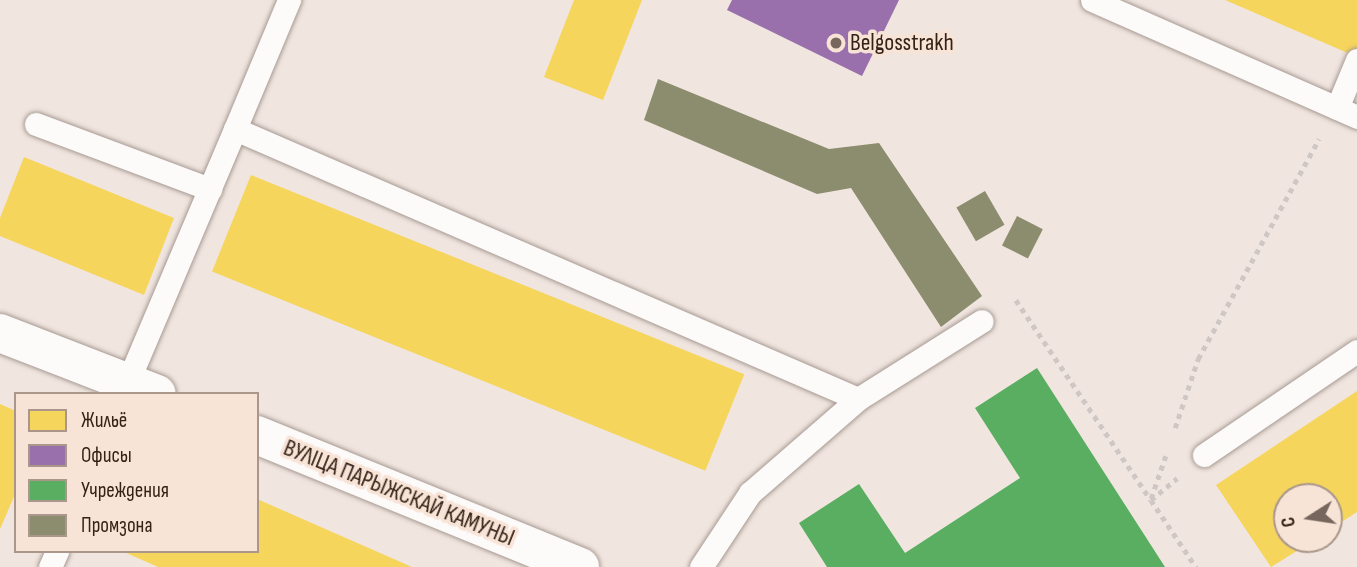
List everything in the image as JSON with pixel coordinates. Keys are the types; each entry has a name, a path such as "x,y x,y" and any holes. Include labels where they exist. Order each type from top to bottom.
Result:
{"street":[{"path":"0,332 136,390"},
{"name":"ВУЛІЦА ПАРЫЖСКАЙ КАМУНЫ","path":"259,436 580,567"}],"lane":[{"path":"136,390 210,189 289,0"},
{"path":"1092,0 1347,112 1357,60"},
{"path":"36,124 210,189"},
{"path":"235,128 858,400"},
{"path":"701,567 750,493 858,400 982,321"},
{"path":"1205,455 1357,351"}],"path":[{"path":"1172,436 1198,359 1347,112"},
{"path":"1015,299 1196,567"},
{"path":"1151,500 1168,449"}],"building: Жильё":[{"path":"574,0 642,0 603,100 544,77"},
{"path":"1225,0 1357,0 1357,57"},
{"path":"24,157 174,218 144,295 0,236 0,218"},
{"path":"251,175 744,374 705,471 212,271"},
{"path":"1357,391 1357,512 1343,521 1343,483 1273,483 1273,553 1294,553 1271,567 1216,485"},
{"path":"0,404 14,410 14,497 0,529"},
{"path":"259,500 412,567 158,567 126,553 259,553"}],"building: Офисы":[{"name":"Belgosstrakh","path":"732,0 899,0 862,76 727,10"}],"building: Учреждения":[{"path":"1037,368 1165,567 827,567 799,523 859,484 905,553 1020,478 975,408"}],"building: Промзона":[{"path":"658,79 829,149 879,143 982,296 941,327 851,188 817,194 644,120"},
{"path":"985,191 1004,225 976,241 956,208"},
{"path":"1017,216 1043,229 1028,259 1002,245"}],"place":[{"name":"Belgosstrakh","path":"836,43"}]}
